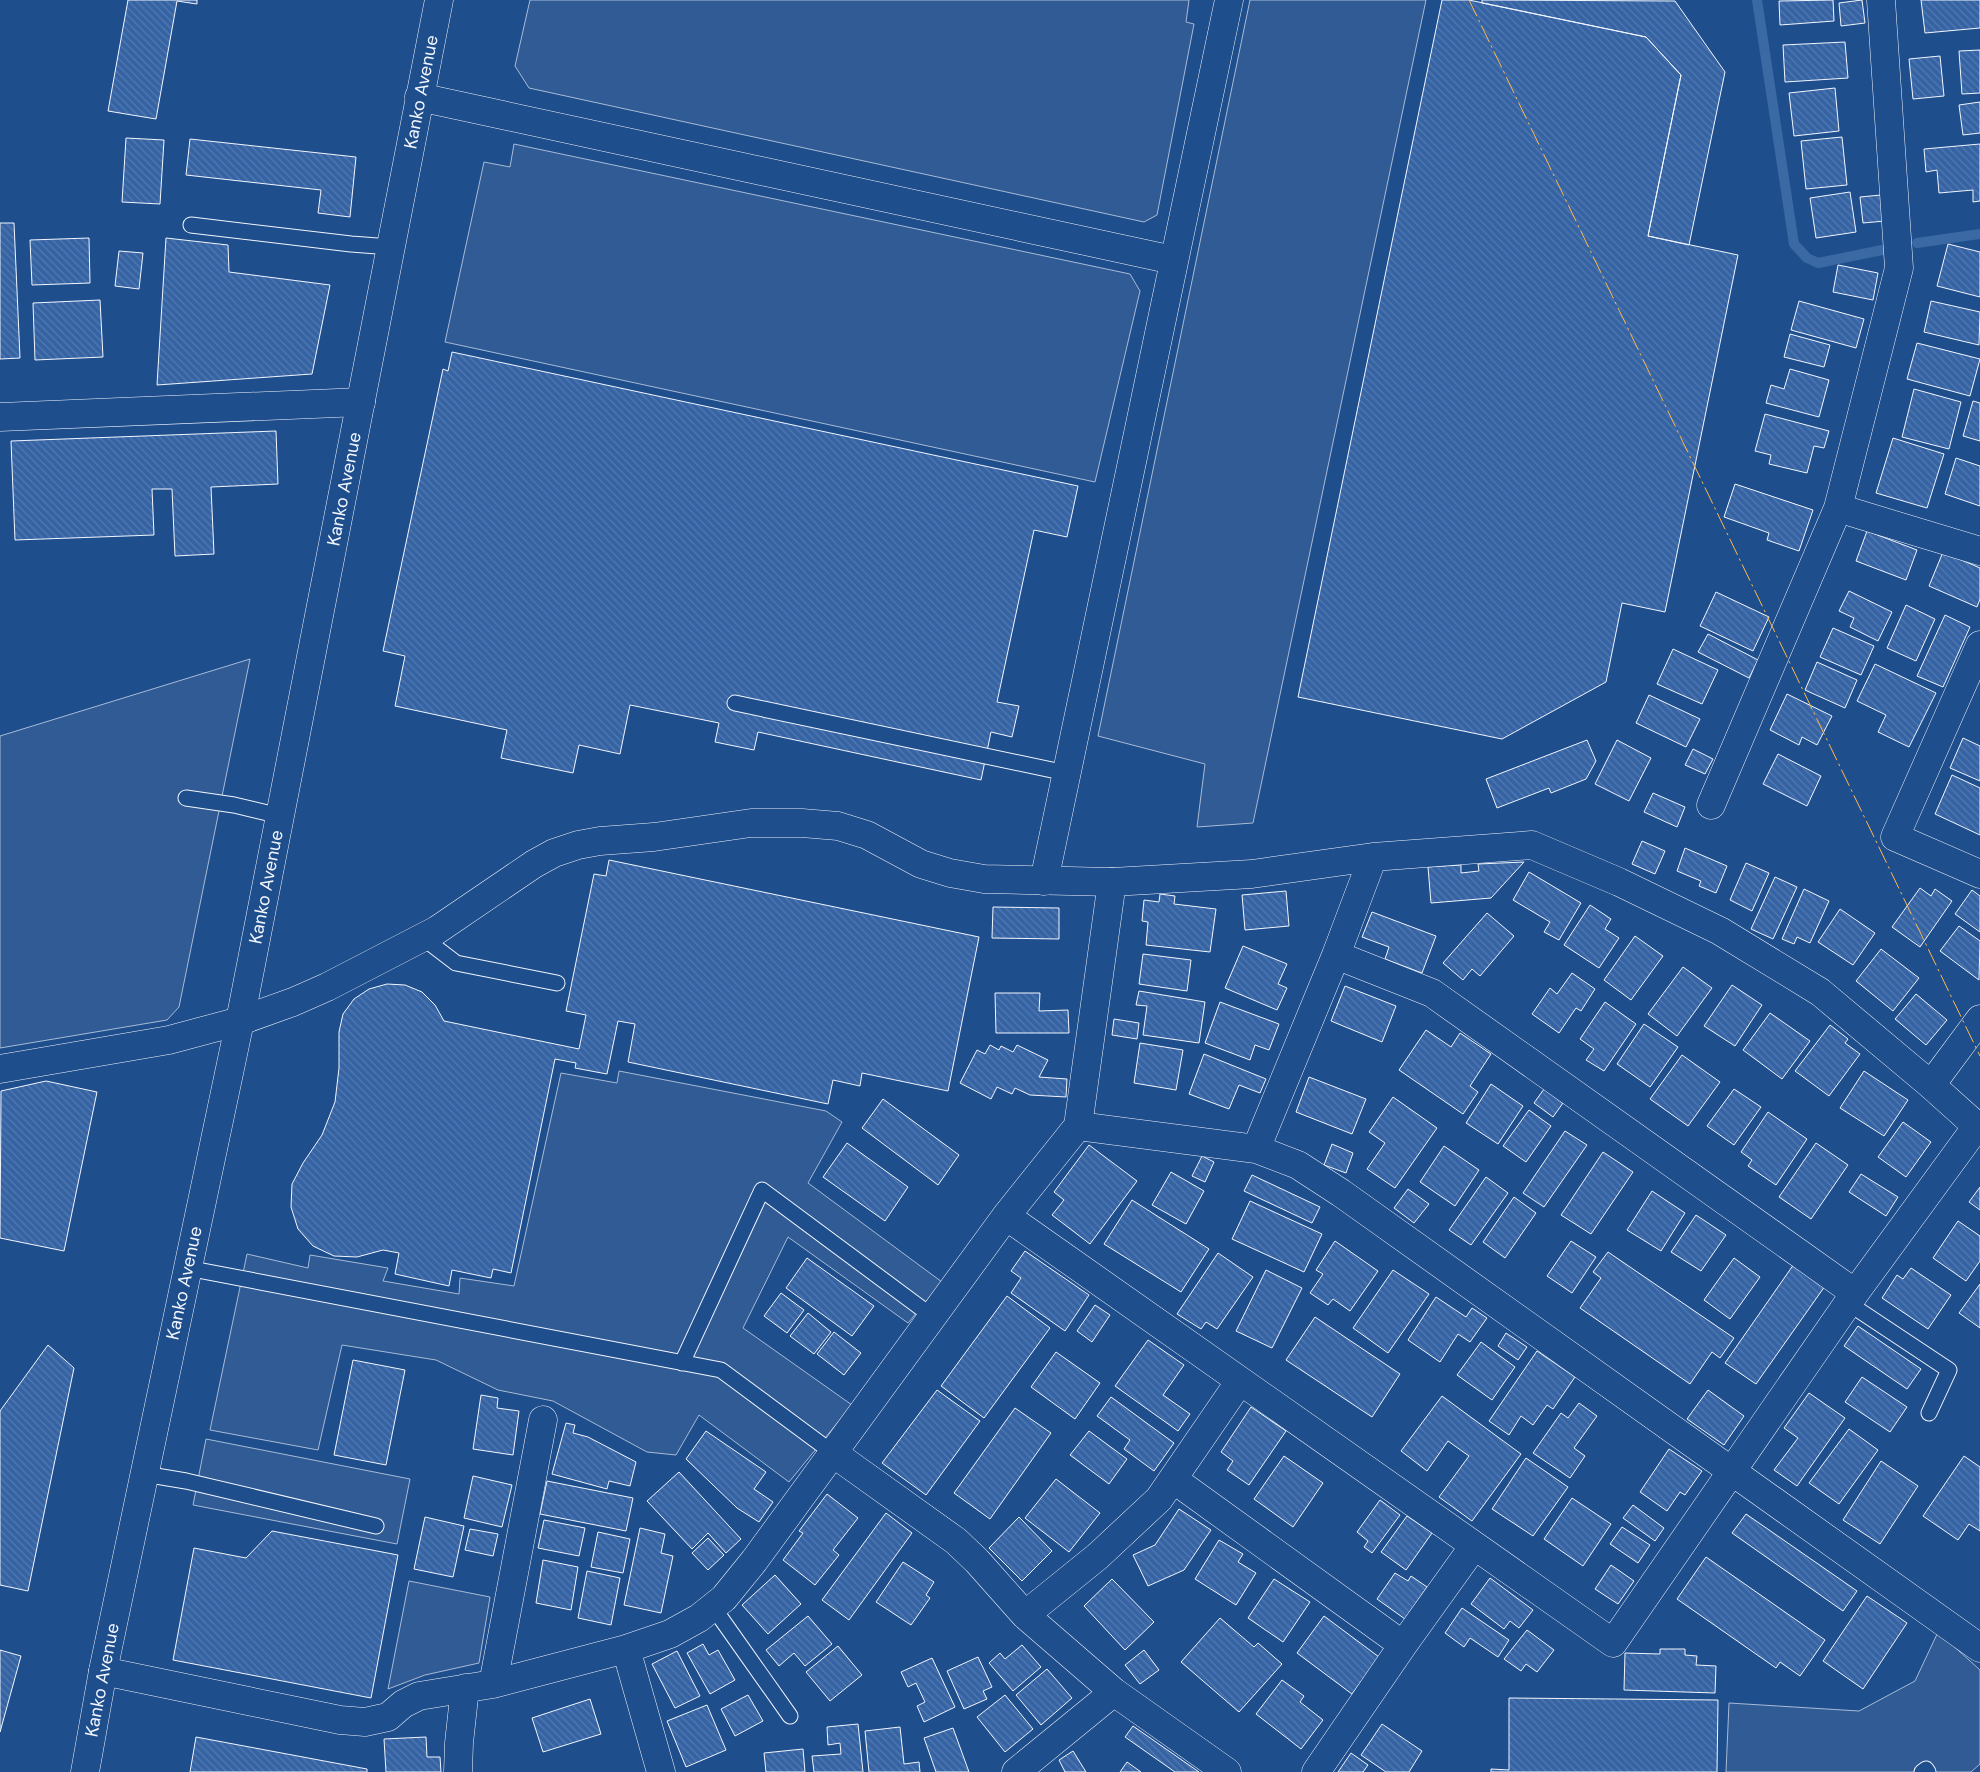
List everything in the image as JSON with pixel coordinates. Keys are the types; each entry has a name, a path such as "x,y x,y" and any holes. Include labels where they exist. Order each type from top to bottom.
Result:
{"main road":[{"name":"Kanko Avenue","path":"85,1772 103,1671 240,1020 439,0"},
{"path":"1044,882 1228,0"},
{"path":"1711,805 1838,508 1899,268 1881,0"},
{"path":"419,97 1174,260"},
{"path":"0,417 361,402"},
{"path":"1838,508 1980,551"},
{"path":"1980,644 1895,837 1980,874"},
{"path":"0,1069 169,1040 240,1020 293,1002 327,987 438,930 534,864 554,853 578,845 654,837 751,823 802,823 838,826 867,835 921,864 950,873 984,879 1044,882 1112,882 1252,874 1373,857 1532,846 1619,882 1720,931 1820,992 1931,1085 1978,1128 1851,1298 1613,1643 1006,1216"},
{"path":"1256,1148 1336,954 1373,857"},
{"path":"103,1671 340,1720 365,1722 388,1716 403,1704 419,1696 493,1684 626,1649 670,1634 699,1618 724,1598 754,1561 1006,1216 1078,1126 1112,882"},
{"path":"1336,954 1432,993 1851,1298"},
{"path":"1931,1085 1980,1019"},
{"path":"1078,1126 1256,1148 1298,1165 1341,1193 1730,1472 1980,1648"},
{"path":"1025,1615 1098,1556 1159,1499 1240,1381"},
{"path":"493,1684 543,1420"},
{"path":"833,1453 956,1541 977,1561 1025,1615 1114,1692 1227,1772"},
{"path":"1172,1479 1403,1645"},
{"path":"1316,1772 1474,1546"},
{"path":"626,1649 661,1772"},
{"path":"458,1772 465,1688"},
{"path":"1016,1772 1114,1692"}],"lane":[{"path":"191,225 391,247"},
{"path":"735,704 1066,773"},
{"path":"186,798 234,805 280,816"},
{"path":"422,938 456,963 557,983"},
{"path":"682,1362 762,1190 932,1317"},
{"path":"187,1268 721,1370 833,1453"},
{"path":"1851,1298 1949,1370 1929,1414"},
{"path":"144,1474 186,1481 376,1526"},
{"path":"713,1607 790,1716"},
{"path":"1922,1772 1926,1769 1928,1772"}],"shaded area":[{"path":"530,0 1189,0 1186,22 1194,24 1157,215 1144,222 529,88 515,66"},
{"path":"1250,0 1426,0 1253,823 1197,827 1205,764 1098,736"},
{"path":"514,144 1130,274 1140,291 1095,482 445,342 484,162 510,167"},
{"path":"250,659 179,1007 167,1020 0,1048 0,736"},
{"path":"619,1071 826,1111 842,1122 808,1183 942,1282 908,1323 788,1237 743,1328 852,1405 789,1482 699,1415 676,1455 647,1452 553,1401 498,1390 436,1360 342,1345 318,1450 210,1430 247,1254 308,1268 310,1255 388,1268 383,1281 459,1294 460,1278 514,1286 561,1073 617,1083"},
{"path":"206,1439 410,1479 397,1544 193,1505"},
{"path":"409,1581 490,1597 479,1663 425,1675 388,1689"},
{"path":"1938,1632 1980,1670 1980,1764 1971,1772 1726,1772 1729,1703 1859,1711 1915,1681"}],"building":[{"path":"128,0 197,0 197,4 177,1 156,119 108,111"},
{"path":"1442,0 1469,0 1646,37 1681,75 1648,236 1738,255 1665,612 1622,603 1606,682 1502,739 1298,697"},
{"path":"1482,0 1675,1 1725,72 1689,245 1648,236 1681,75 1646,37 1482,3"},
{"path":"1833,0 1834,21 1780,25 1779,1"},
{"path":"1862,0 1865,23 1841,26 1839,3"},
{"path":"1921,0 1980,0 1980,28 1925,33"},
{"path":"1845,42 1848,78 1785,82 1783,45"},
{"path":"1980,50 1980,93 1962,94 1959,51"},
{"path":"1940,56 1944,96 1913,99 1909,59"},
{"path":"1835,88 1839,131 1794,136 1789,93"},
{"path":"1980,102 1980,133 1963,135 1959,105"},
{"path":"1842,137 1847,185 1806,189 1801,141"},
{"path":"126,138 164,140 160,204 122,202"},
{"path":"190,139 356,157 350,217 318,213 321,190 186,175"},
{"path":"1980,144 1980,201 1973,202 1973,190 1939,193 1937,170 1926,172 1924,149"},
{"path":"1850,192 1856,232 1816,238 1810,198"},
{"path":"1881,195 1885,221 1863,223 1860,197"},
{"path":"0,223 14,223 20,358 0,359"},
{"path":"89,238 90,283 32,285 30,240"},
{"path":"166,238 228,245 229,272 330,285 312,374 157,385"},
{"path":"1948,244 1980,252 1980,297 1937,286"},
{"path":"119,251 143,253 139,289 115,286"},
{"path":"1838,265 1878,273 1873,300 1833,292"},
{"path":"100,300 103,357 35,360 33,303"},
{"path":"1799,301 1864,319 1856,348 1791,330"},
{"path":"1931,301 1980,312 1979,345 1924,332"},
{"path":"1790,334 1830,345 1824,367 1784,357"},
{"path":"1917,343 1980,359 1970,396 1907,379"},
{"path":"452,352 1078,486 1067,537 1034,530 997,702 1019,706 1012,737 991,732 981,780 758,732 754,750 715,742 719,723 630,705 620,754 579,745 573,773 501,758 507,730 395,706 405,656 383,651 443,369 448,371"},
{"path":"1790,369 1829,380 1819,417 1766,403 1771,385 1784,389"},
{"path":"1914,389 1961,402 1949,449 1902,437"},
{"path":"1973,401 1980,403 1980,441 1963,436"},
{"path":"1765,414 1829,431 1824,448 1814,446 1807,473 1769,464 1771,455 1755,451"},
{"path":"276,431 278,484 211,487 214,554 175,556 172,489 152,489 154,535 15,540 11,441"},
{"path":"1893,438 1944,454 1927,508 1876,493"},
{"path":"1956,458 1980,466 1980,506 1945,494"},
{"path":"1735,484 1813,510 1799,551 1767,540 1769,533 1724,517"},
{"path":"1867,531 1917,550 1906,580 1856,561"},
{"path":"1943,552 1980,568 1980,599 1977,607 1929,586"},
{"path":"1849,591 1892,612 1878,641 1850,627 1854,618 1839,611"},
{"path":"1716,592 1769,617 1753,651 1700,626"},
{"path":"1906,605 1935,619 1916,661 1887,648"},
{"path":"1945,615 1970,627 1943,687 1917,676"},
{"path":"1833,628 1874,646 1861,675 1820,657"},
{"path":"1708,634 1758,660 1749,678 1698,652"},
{"path":"1673,649 1718,670 1702,704 1657,684"},
{"path":"1817,662 1857,680 1845,708 1805,690"},
{"path":"1875,664 1936,693 1909,747 1878,732 1886,715 1857,701"},
{"path":"1787,694 1832,716 1817,745 1802,737 1799,745 1770,730"},
{"path":"1649,695 1700,719 1686,747 1636,723"},
{"path":"1963,738 1980,746 1980,781 1950,768"},
{"path":"1587,740 1596,761 1586,779 1551,793 1549,788 1497,808 1486,779"},
{"path":"1617,740 1651,758 1629,801 1595,784"},
{"path":"1693,749 1713,759 1705,774 1685,765"},
{"path":"1778,754 1821,776 1807,806 1763,784"},
{"path":"1952,775 1980,788 1980,835 1935,814"},
{"path":"1653,793 1685,807 1677,827 1644,812"},
{"path":"1642,841 1665,851 1655,874 1632,864"},
{"path":"1685,848 1727,866 1716,893 1699,886 1701,881 1677,871"},
{"path":"609,860 979,937 948,1091 862,1073 860,1086 833,1080 828,1104 628,1062 635,1024 618,1021 607,1074 575,1068 576,1063 555,1059 511,1273 493,1269 491,1278 452,1270 449,1286 395,1274 399,1253 383,1250 357,1257 334,1256 313,1246 298,1229 291,1207 292,1184 303,1163 322,1135 335,1102 339,1068 339,1032 343,1014 354,999 369,989 387,984 405,985 422,992 435,1005 444,1021 579,1049 586,1015 566,1011 594,874 606,876"},
{"path":"1524,862 1491,898 1431,903 1428,867 1461,865 1461,873 1479,871 1478,864"},
{"path":"1746,863 1769,873 1752,911 1730,900"},
{"path":"1529,872 1581,903 1559,940 1544,932 1550,922 1513,900"},
{"path":"1775,877 1797,887 1773,939 1751,929"},
{"path":"1920,888 1931,896 1935,889 1952,901 1920,947 1892,927"},
{"path":"1804,889 1829,901 1810,943 1797,937 1794,944 1782,939"},
{"path":"1972,890 1980,896 1980,932 1955,914"},
{"path":"1286,891 1289,926 1245,930 1242,895"},
{"path":"1160,894 1175,896 1174,904 1216,909 1210,952 1146,945 1148,922 1142,921 1144,900 1159,902"},
{"path":"1590,905 1611,919 1605,929 1619,938 1599,968 1564,945"},
{"path":"993,907 1059,908 1059,939 992,938"},
{"path":"1840,909 1875,933 1853,965 1818,942"},
{"path":"1372,912 1436,936 1422,973 1385,959 1389,947 1362,937"},
{"path":"1487,913 1514,936 1480,976 1472,969 1463,980 1443,963"},
{"path":"1959,926 1980,941 1979,980 1940,951"},
{"path":"1635,936 1663,956 1631,1000 1604,980"},
{"path":"1243,946 1287,964 1278,984 1287,988 1277,1010 1225,988"},
{"path":"1881,949 1919,978 1893,1011 1856,981"},
{"path":"1143,954 1191,960 1187,991 1139,984"},
{"path":"1683,967 1712,988 1677,1036 1648,1014"},
{"path":"1572,973 1595,989 1581,1011 1576,1008 1559,1033 1532,1014 1550,988 1557,994"},
{"path":"1732,985 1762,1005 1735,1046 1704,1026"},
{"path":"1345,986 1396,1006 1382,1042 1331,1021"},
{"path":"1139,991 1205,1002 1199,1043 1143,1035 1147,1006 1136,1005"},
{"path":"995,993 1040,993 1039,1011 1068,1010 1069,1033 996,1033"},
{"path":"1916,994 1947,1020 1926,1045 1895,1019"},
{"path":"1220,1002 1279,1024 1269,1050 1255,1045 1250,1060 1205,1043"},
{"path":"1605,1002 1636,1024 1604,1071 1586,1060 1594,1049 1580,1039"},
{"path":"1770,1013 1810,1041 1782,1079 1743,1050"},
{"path":"1114,1019 1139,1023 1137,1039 1112,1035"},
{"path":"1644,1024 1678,1047 1650,1087 1617,1064"},
{"path":"1830,1025 1848,1039 1845,1043 1860,1054 1829,1096 1795,1071"},
{"path":"1426,1030 1451,1047 1460,1033 1491,1054 1470,1086 1478,1092 1463,1114 1399,1070"},
{"path":"1140,1043 1183,1050 1176,1090 1134,1083"},
{"path":"990,1045 999,1050 1001,1046 1013,1052 1017,1045 1048,1060 1039,1077 1067,1079 1066,1097 1030,1095 1015,1088 1012,1094 997,1087 991,1099 960,1083 977,1050 985,1054"},
{"path":"1204,1054 1266,1079 1260,1093 1239,1085 1229,1109 1189,1094"},
{"path":"1682,1055 1720,1082 1688,1126 1650,1099"},
{"path":"1864,1071 1908,1100 1884,1136 1840,1108"},
{"path":"1309,1077 1366,1099 1352,1134 1296,1112"},
{"path":"46,1081 97,1092 64,1251 0,1238 1,1091"},
{"path":"1491,1084 1523,1106 1498,1144 1466,1123"},
{"path":"1544,1089 1563,1103 1553,1117 1534,1103"},
{"path":"1734,1089 1761,1107 1734,1145 1707,1126"},
{"path":"1393,1097 1437,1128 1395,1188 1367,1169 1385,1143 1369,1132"},
{"path":"883,1099 959,1155 938,1185 862,1128"},
{"path":"1529,1110 1551,1126 1526,1162 1503,1146"},
{"path":"1768,1112 1807,1139 1776,1185 1748,1166 1752,1160 1741,1152"},
{"path":"1903,1122 1931,1142 1906,1177 1878,1157"},
{"path":"1565,1131 1587,1145 1544,1207 1523,1193"},
{"path":"847,1143 908,1187 885,1221 823,1177"},
{"path":"1816,1143 1848,1165 1811,1219 1779,1197"},
{"path":"1332,1144 1353,1153 1346,1173 1324,1165"},
{"path":"1089,1145 1137,1181 1090,1244 1052,1215 1064,1200 1054,1192"},
{"path":"1444,1146 1479,1170 1455,1206 1420,1182"},
{"path":"1603,1152 1633,1172 1591,1234 1561,1215"},
{"path":"1202,1156 1214,1162 1205,1182 1192,1176"},
{"path":"1171,1172 1204,1191 1186,1224 1152,1205"},
{"path":"1861,1174 1898,1197 1886,1216 1849,1192"},
{"path":"1252,1175 1320,1207 1312,1223 1244,1191"},
{"path":"1486,1177 1508,1193 1471,1245 1449,1230"},
{"path":"1980,1187 1980,1210 1969,1202"},
{"path":"1408,1189 1429,1204 1414,1223 1394,1208"},
{"path":"1652,1191 1685,1213 1661,1251 1627,1230"},
{"path":"1514,1197 1536,1213 1505,1258 1483,1242"},
{"path":"1132,1200 1209,1249 1181,1292 1104,1244"},
{"path":"1250,1201 1322,1234 1304,1272 1232,1239"},
{"path":"1696,1215 1726,1235 1701,1271 1671,1252"},
{"path":"1958,1221 1980,1236 1980,1261 1966,1281 1933,1258"},
{"path":"1335,1241 1378,1271 1350,1311 1333,1299 1328,1305 1310,1293 1323,1274 1316,1270"},
{"path":"1571,1241 1596,1257 1572,1293 1547,1276"},
{"path":"1025,1251 1089,1295 1065,1331 1011,1293 1021,1278 1011,1271"},
{"path":"1608,1252 1734,1338 1720,1358 1712,1352 1690,1384 1580,1308 1601,1278 1593,1272"},
{"path":"1218,1253 1253,1277 1217,1329 1206,1322 1201,1329 1177,1314"},
{"path":"807,1258 874,1306 852,1336 786,1288"},
{"path":"1734,1258 1760,1277 1730,1319 1704,1300"},
{"path":"1794,1264 1825,1286 1756,1384 1725,1363"},
{"path":"1911,1268 1951,1295 1928,1329 1882,1298 1897,1275 1903,1279"},
{"path":"1266,1270 1302,1288 1272,1348 1236,1331"},
{"path":"1393,1270 1429,1294 1388,1353 1353,1328"},
{"path":"1980,1284 1980,1328 1959,1313"},
{"path":"781,1293 804,1310 787,1333 764,1316"},
{"path":"1007,1296 1050,1328 984,1418 941,1386"},
{"path":"1436,1297 1466,1317 1472,1308 1487,1318 1470,1342 1458,1334 1440,1362 1408,1340"},
{"path":"1095,1305 1110,1315 1092,1342 1077,1331"},
{"path":"808,1313 831,1332 814,1354 790,1336"},
{"path":"1315,1317 1400,1374 1372,1417 1286,1360"},
{"path":"1858,1326 1921,1369 1907,1389 1844,1346"},
{"path":"834,1332 861,1353 844,1375 817,1354"},
{"path":"1506,1333 1527,1347 1518,1360 1498,1346"},
{"path":"1148,1340 1184,1365 1163,1395 1190,1414 1178,1431 1115,1386"},
{"path":"1481,1342 1515,1367 1492,1400 1457,1375"},
{"path":"48,1345 74,1368 28,1591 0,1585 0,1411"},
{"path":"1537,1351 1575,1377 1553,1409 1547,1405 1533,1425 1521,1416 1509,1435 1489,1421"},
{"path":"1056,1352 1100,1383 1075,1419 1031,1387"},
{"path":"353,1360 405,1370 386,1465 334,1455"},
{"path":"1862,1377 1907,1407 1890,1432 1845,1402"},
{"path":"937,1390 980,1421 926,1495 882,1463"},
{"path":"1708,1390 1744,1416 1724,1445 1687,1419"},
{"path":"1809,1393 1845,1418 1797,1486 1774,1470 1798,1438 1784,1428"},
{"path":"481,1395 498,1398 497,1408 519,1411 513,1455 473,1449"},
{"path":"1442,1396 1521,1454 1472,1521 1439,1497 1469,1456 1448,1441 1427,1471 1401,1451"},
{"path":"1111,1397 1174,1443 1154,1471 1124,1449 1130,1440 1097,1416"},
{"path":"1579,1403 1597,1416 1574,1448 1585,1456 1570,1478 1533,1453 1561,1413 1568,1418"},
{"path":"1251,1407 1286,1431 1249,1485 1227,1470 1233,1461 1221,1452"},
{"path":"1015,1408 1051,1433 990,1519 954,1493"},
{"path":"566,1423 575,1425 573,1433 588,1437 636,1462 630,1486 609,1481 607,1489 552,1474"},
{"path":"1849,1429 1878,1450 1839,1504 1809,1483"},
{"path":"706,1431 766,1472 754,1489 773,1502 759,1522 737,1508 686,1459"},
{"path":"1089,1431 1127,1459 1109,1484 1070,1455"},
{"path":"1669,1449 1702,1471 1685,1495 1680,1492 1667,1511 1640,1492"},
{"path":"1284,1456 1323,1483 1293,1527 1254,1499"},
{"path":"1964,1456 1980,1467 1980,1531 1969,1524 1958,1540 1923,1516"},
{"path":"1526,1458 1568,1487 1533,1536 1492,1509"},
{"path":"1881,1461 1918,1486 1880,1544 1843,1520"},
{"path":"679,1472 741,1539 726,1553 708,1533 692,1549 647,1501"},
{"path":"473,1476 512,1485 502,1527 464,1518"},
{"path":"1056,1479 1100,1513 1069,1552 1025,1518"},
{"path":"547,1481 633,1498 626,1531 540,1514"},
{"path":"827,1494 858,1518 833,1550 839,1555 815,1585 783,1560 803,1533 799,1531"},
{"path":"1572,1498 1611,1524 1583,1566 1544,1539"},
{"path":"1380,1500 1400,1515 1372,1553 1364,1547 1368,1541 1357,1532"},
{"path":"1633,1505 1664,1528 1655,1541 1623,1518"},
{"path":"1179,1509 1211,1530 1184,1570 1148,1586 1133,1555 1155,1545"},
{"path":"886,1513 912,1533 849,1620 822,1600"},
{"path":"1746,1514 1857,1591 1843,1611 1732,1533"},
{"path":"1407,1516 1432,1533 1406,1570 1381,1552"},
{"path":"425,1517 464,1526 453,1577 414,1569"},
{"path":"1019,1517 1052,1551 1022,1581 989,1548"},
{"path":"544,1520 585,1528 579,1556 538,1548"},
{"path":"1622,1527 1650,1545 1638,1563 1610,1544"},
{"path":"640,1528 665,1534 661,1553 673,1556 661,1613 624,1605"},
{"path":"470,1529 498,1534 493,1556 465,1550"},
{"path":"272,1531 398,1555 371,1698 173,1660 194,1548 246,1558"},
{"path":"598,1532 630,1539 623,1573 591,1567"},
{"path":"708,1538 724,1555 708,1570 692,1553"},
{"path":"1219,1540 1243,1554 1238,1562 1256,1573 1236,1605 1195,1579"},
{"path":"1706,1557 1825,1640 1800,1676 1780,1662 1776,1668 1677,1599"},
{"path":"543,1560 578,1567 571,1610 536,1603"},
{"path":"903,1562 934,1582 926,1595 930,1598 911,1625 876,1602"},
{"path":"1611,1565 1634,1581 1618,1604 1595,1589"},
{"path":"587,1571 620,1578 611,1625 578,1618"},
{"path":"1395,1573 1408,1581 1411,1576 1427,1587 1405,1619 1377,1599"},
{"path":"775,1575 801,1604 768,1634 742,1605"},
{"path":"1490,1578 1533,1610 1519,1628 1510,1621 1504,1629 1471,1604"},
{"path":"1112,1579 1154,1622 1125,1650 1084,1606"},
{"path":"1274,1579 1310,1602 1283,1642 1248,1618"},
{"path":"1867,1596 1907,1623 1863,1689 1823,1661"},
{"path":"1462,1608 1509,1640 1498,1657 1470,1638 1464,1647 1445,1633"},
{"path":"808,1616 832,1644 805,1666 794,1653 779,1666 766,1650"},
{"path":"1324,1616 1379,1657 1352,1694 1297,1653"},
{"path":"1220,1618 1254,1647 1258,1643 1282,1664 1239,1712 1181,1662"},
{"path":"1527,1630 1554,1650 1537,1672 1526,1664 1521,1671 1504,1659"},
{"path":"703,1644 709,1655 718,1650 735,1680 710,1694 687,1653"},
{"path":"1022,1645 1041,1667 1013,1691 989,1663 1000,1653 1005,1659"},
{"path":"838,1646 862,1675 830,1701 806,1672"},
{"path":"1660,1649 1685,1649 1685,1655 1697,1656 1696,1665 1716,1666 1715,1693 1624,1690 1625,1653 1660,1654"},
{"path":"0,1650 21,1656 0,1732"},
{"path":"1144,1650 1159,1670 1140,1684 1125,1665"},
{"path":"677,1651 700,1696 675,1708 652,1664"},
{"path":"978,1657 992,1687 983,1691 987,1699 964,1709 947,1671"},
{"path":"932,1658 955,1707 924,1722 917,1706 925,1702 916,1683 908,1687 901,1672"},
{"path":"1047,1669 1072,1698 1041,1725 1016,1695"},
{"path":"1282,1680 1304,1696 1300,1702 1323,1720 1301,1749 1256,1714"},
{"path":"748,1695 763,1721 735,1736 721,1709"},
{"path":"1005,1695 1033,1729 1005,1752 977,1717"},
{"path":"1509,1698 1718,1700 1717,1772 1491,1772 1491,1769 1509,1770"},
{"path":"590,1699 601,1734 543,1752 532,1718"},
{"path":"707,1705 726,1750 686,1767 667,1721"},
{"path":"858,1724 863,1772 814,1772 812,1756 841,1754 840,1743 828,1745 827,1727"},
{"path":"1382,1724 1422,1751 1409,1772 1386,1772 1361,1755"},
{"path":"1133,1726 1199,1772 1175,1772 1125,1737"},
{"path":"900,1727 904,1764 919,1762 920,1772 869,1772 865,1731"},
{"path":"953,1728 969,1772 936,1772 924,1738"},
{"path":"196,1737 367,1769 367,1772 190,1772"},
{"path":"426,1737 427,1757 440,1757 441,1772 386,1772 384,1739"},
{"path":"803,1749 805,1772 766,1772 764,1753"},
{"path":"1073,1751 1086,1772 1065,1772 1059,1760"},
{"path":"1351,1753 1368,1765 1363,1772 1338,1772"},
{"path":"1127,1762 1141,1772 1120,1772"}],"waterway":[{"path":"1757,0 1794,244 1807,258 1818,263 1882,250"},
{"path":"1917,243 1980,234"}],"power":[{"path":"1469,0 1980,1056"}]}
